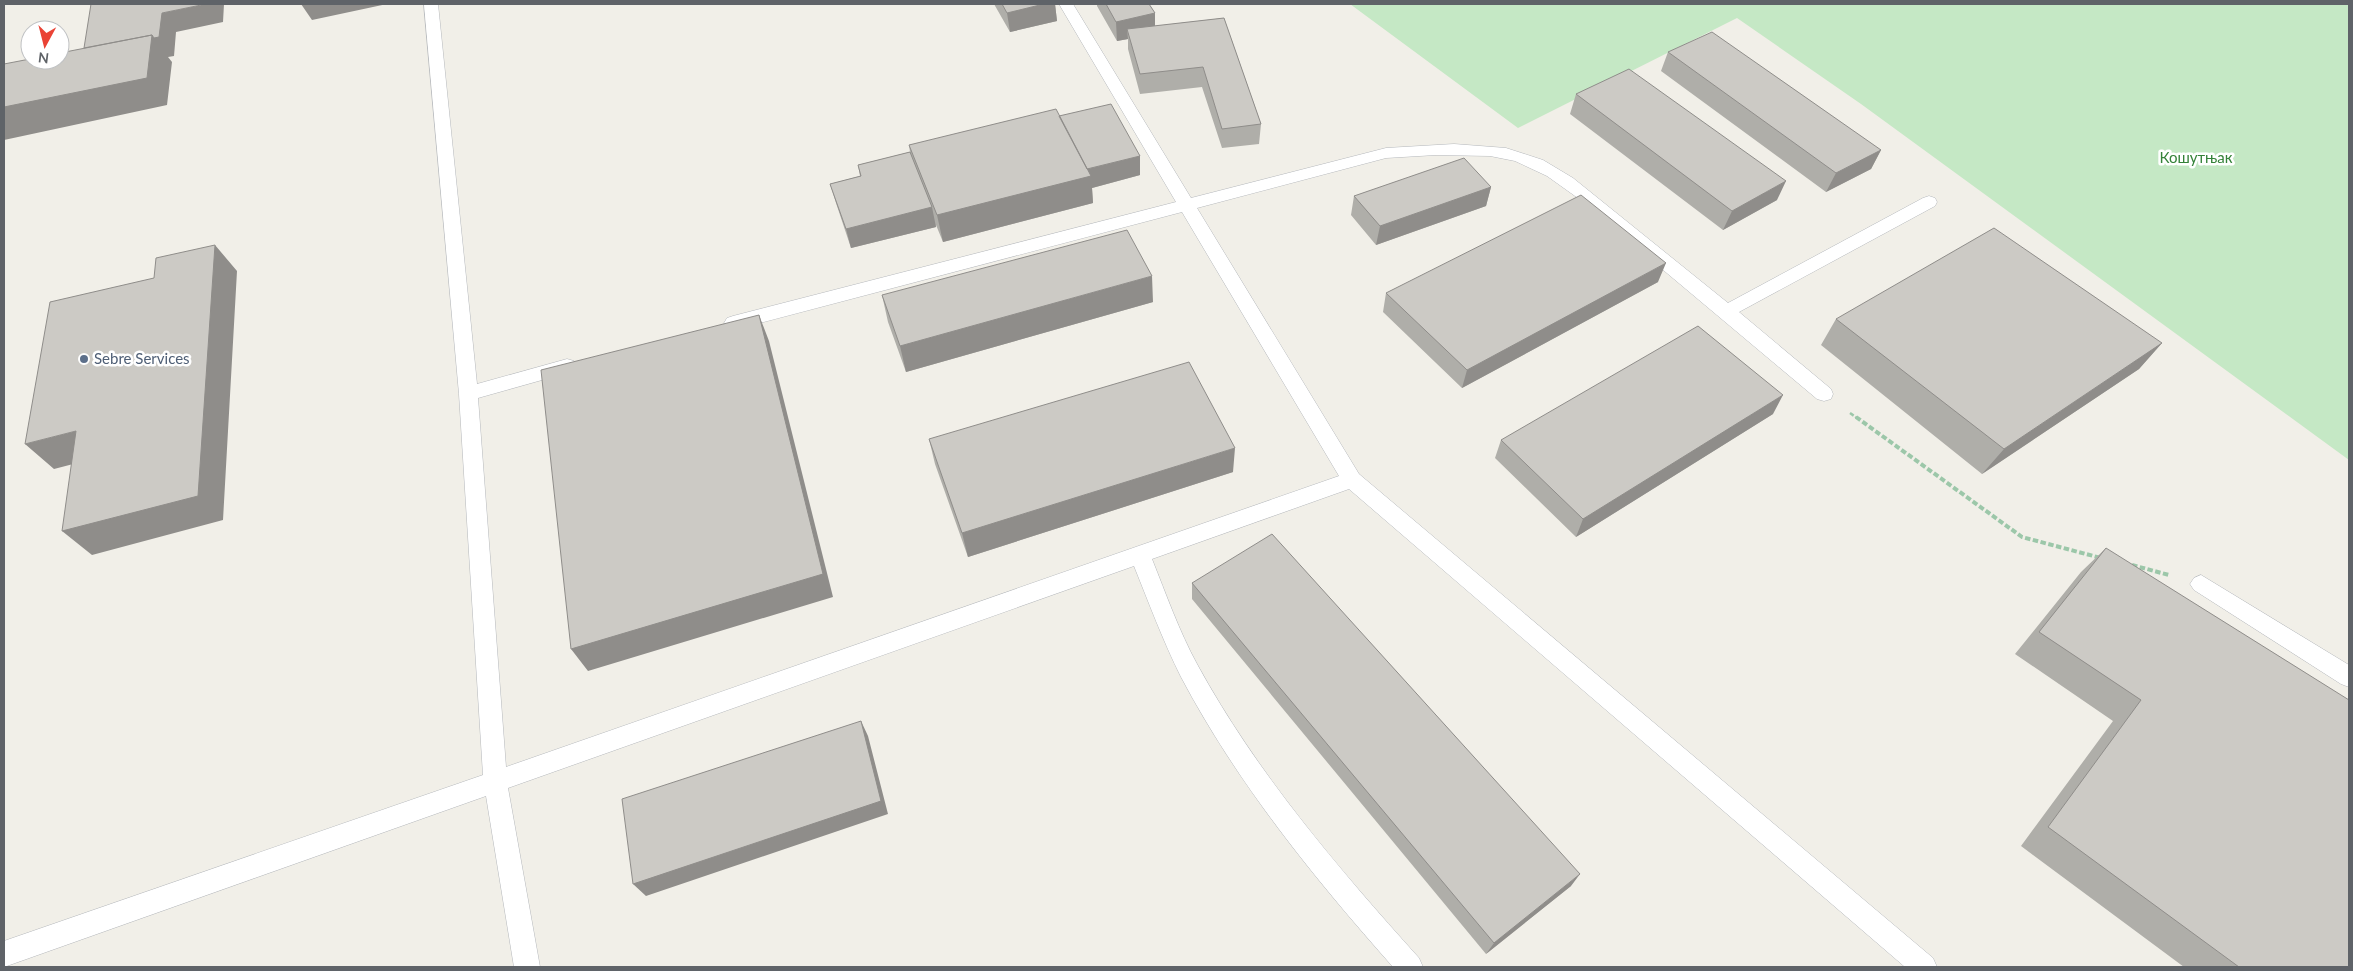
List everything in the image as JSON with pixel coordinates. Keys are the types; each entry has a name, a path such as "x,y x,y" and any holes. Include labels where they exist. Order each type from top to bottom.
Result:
{"lane":[{"path":"431,4 468,394 495,782 527,967"},
{"path":"1066,4 1352,480 1924,967"},
{"path":"720,326 1386,153 1430,150 1479,150 1520,157 1557,173 1727,311 1824,394"},
{"path":"1727,311 1929,202"},
{"path":"468,394 585,361"},
{"path":"4,954 1352,480"},
{"path":"1140,555 1170,631 1194,678 1246,765 1298,836 1410,967"},
{"path":"2201,584 2349,677"}],"path":[{"path":"1824,394 2022,537 2107,559"},
{"path":"2126,564 2201,584"}],"green space":[{"name":"Кошутњак","path":"1350,4 2349,4 2349,460 1861,104 1737,18 1518,128"}],"building":[{"path":"91,4 206,4 162,13 159,37 154,38 152,35 84,48"},
{"path":"1002,4 1044,4 1007,13"},
{"path":"1106,4 1149,4 1155,13 1116,22"},
{"path":"1224,18 1261,124 1222,129 1203,67 1140,74 1127,29"},
{"path":"1712,32 1881,150 1836,173 1668,52"},
{"path":"152,35 147,78 4,107 4,64 20,61 20,70 70,70 70,51"},
{"path":"1629,69 1786,181 1732,211 1576,94"},
{"path":"1111,104 1140,156 1087,169 1059,116"},
{"path":"1056,109 1091,176 937,215 909,145"},
{"path":"910,152 932,207 846,229 830,184 861,176 858,165"},
{"path":"1464,158 1491,187 1380,226 1354,196"},
{"path":"1581,195 1666,263 1467,370 1386,293"},
{"path":"1994,228 2162,343 2004,449 1836,319"},
{"path":"1127,230 1152,276 900,346 882,295"},
{"path":"215,245 198,496 62,531 76,431 25,444 50,302 154,278 156,258"},
{"path":"759,315 823,574 571,649 541,370"},
{"path":"1698,326 1783,395 1583,519 1501,440"},
{"path":"1189,362 1235,448 962,533 929,439"},
{"path":"1272,534 1580,874 1494,943 1192,583"},
{"path":"2106,548 2349,700 2349,967 2239,967 2048,827 2141,700 2039,632"},
{"path":"861,721 881,801 633,884 622,799"}],"place":[{"name":"Sebre Services","path":"84,359"}]}
